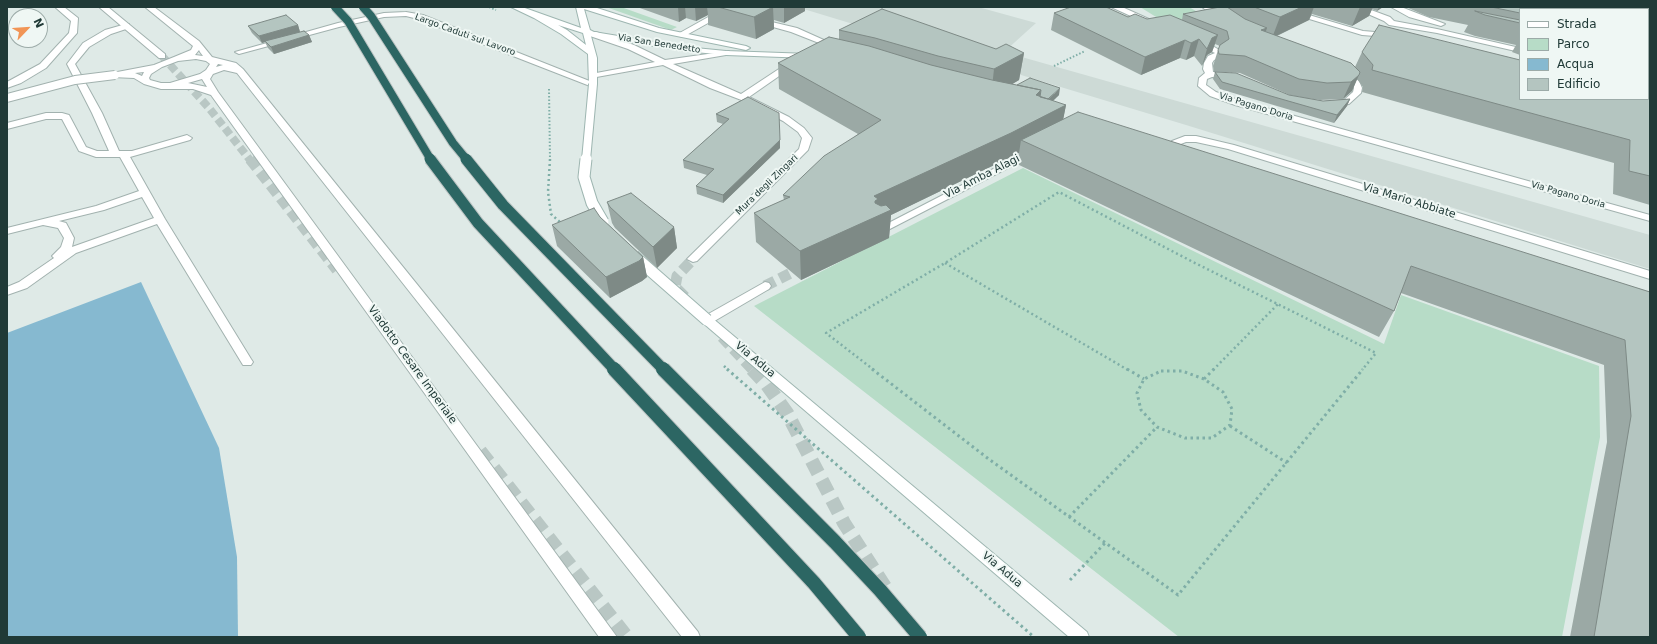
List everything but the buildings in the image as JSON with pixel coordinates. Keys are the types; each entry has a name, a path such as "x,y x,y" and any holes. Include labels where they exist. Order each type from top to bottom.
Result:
{"highway":[{"path":"335,7 348,21 401,115 426,154 478,223 814,583 859,637"},
{"path":"363,7 371,16 453,143 503,206 732,440 835,542 880,590 920,637"}],"street":[{"path":"7,85 18,81 43,66 73,33 75,20 59,7"},
{"path":"103,7 162,56"},
{"path":"149,7 204,50 214,64 209,72"},
{"path":"515,7 537,16 564,32 590,52 593,58 594,80 584,177 592,203 609,232"},
{"path":"580,7 590,33 590,52"},
{"name":"Via San Benedetto","path":"586,7 657,30 783,54"},
{"path":"680,35 730,11 715,7"},
{"path":"1115,7 1158,25"},
{"path":"1206,7 1231,23"},
{"path":"1274,7 1366,34 1380,33 1389,30 1393,25 1392,23"},
{"path":"1356,7 1387,19 1392,23 1437,31 1519,50"},
{"path":"1396,7 1426,20 1471,30"},
{"name":"Largo Caduti sul Lavoro","path":"239,52 338,25 384,15 406,14 420,17 594,80"},
{"name":"Via San Benedetto","path":"537,16 590,33 685,49 726,53 783,54 819,57"},
{"path":"749,17 794,30 822,41"},
{"path":"126,26 108,32 86,45 70,64 120,155 146,192 160,219 247,362"},
{"name":"Mura degli Zingari","path":"590,33 630,47 713,86 742,97 786,119 801,130 807,138 803,150 693,259"},
{"path":"1194,40 1219,52 1211,58 1208,63 1207,69 1210,74 1228,74 1240,78"},
{"path":"7,98 75,80 141,71 194,52 197,46 196,43"},
{"path":"594,80 624,69 726,53"},
{"path":"742,97 805,56"},
{"path":"177,59 196,57 209,59 233,65 240,71 692,637"},
{"path":"147,82 145,78 147,73 159,65"},
{"path":"171,86 193,80 224,67 240,71"},
{"path":"1327,104 1346,102 1357,93 1358,88 1351,78 1334,69"},
{"name":"Viadotto Cesare Imperiale","path":"209,72 206,79 214,93 609,637"},
{"name":"Via Pagano Doria","path":"1210,74 1203,78 1202,86 1224,99 1650,218"},
{"path":"115,75 136,76 152,84 194,86 214,93"},
{"path":"7,126 46,116 66,117 82,150 96,154 120,155 187,138"},
{"name":"Via Mario Abbiate","path":"1185,153 1166,148 1175,142 1185,139 1196,139 1231,146 1650,275"},
{"name":"Via Amba Alagi","path":"880,230 1042,146"},
{"path":"7,231 100,208 146,192"},
{"path":"7,290 23,285 72,251 160,219"},
{"path":"7,290 29,278 66,248 68,238 62,225 53,222 36,223"},
{"name":"Via Adua","path":"625,248 664,284 1081,637"},
{"path":"707,320 764,286"}],"path":[{"path":"1054,66 1085,51"},
{"path":"1059,192 1376,353 1178,595 990,460 826,333 945,264 1059,192"},
{"path":"945,264 1144,379"},
{"path":"1204,379 1278,304"},
{"path":"1161,371 1182,371 1204,379 1223,392 1232,409 1230,425 1212,438 1185,438 1157,427 1141,410 1137,393 1144,379 1161,371"},
{"path":"1230,425 1287,463"},
{"path":"1069,517 1157,427"},
{"path":"1070,580 1105,543"}],"shaded area":[{"path":"797,7 978,7 1036,23 1004,52 1650,235 1650,269 1186,125"}],"green space":[{"path":"606,7 621,7 677,27 671,30"},
{"path":"1140,7 1189,7 1206,17 1169,25"},
{"path":"1023,168 1384,344 1401,295 1599,366 1600,437 1562,637 1179,637 754,306"}],"water":[{"path":"141,282 219,448 237,557 238,637 7,637 7,333"}],"tunnel":[{"path":"162,56 209,108 250,160"},
{"path":"250,159 337,270"},
{"path":"685,297 675,287 677,276 693,259"},
{"path":"765,286 807,265"},
{"path":"722,337 753,370"},
{"path":"752,369 767,385 787,413 844,523 889,593"},
{"path":"480,451 627,637"}]}
